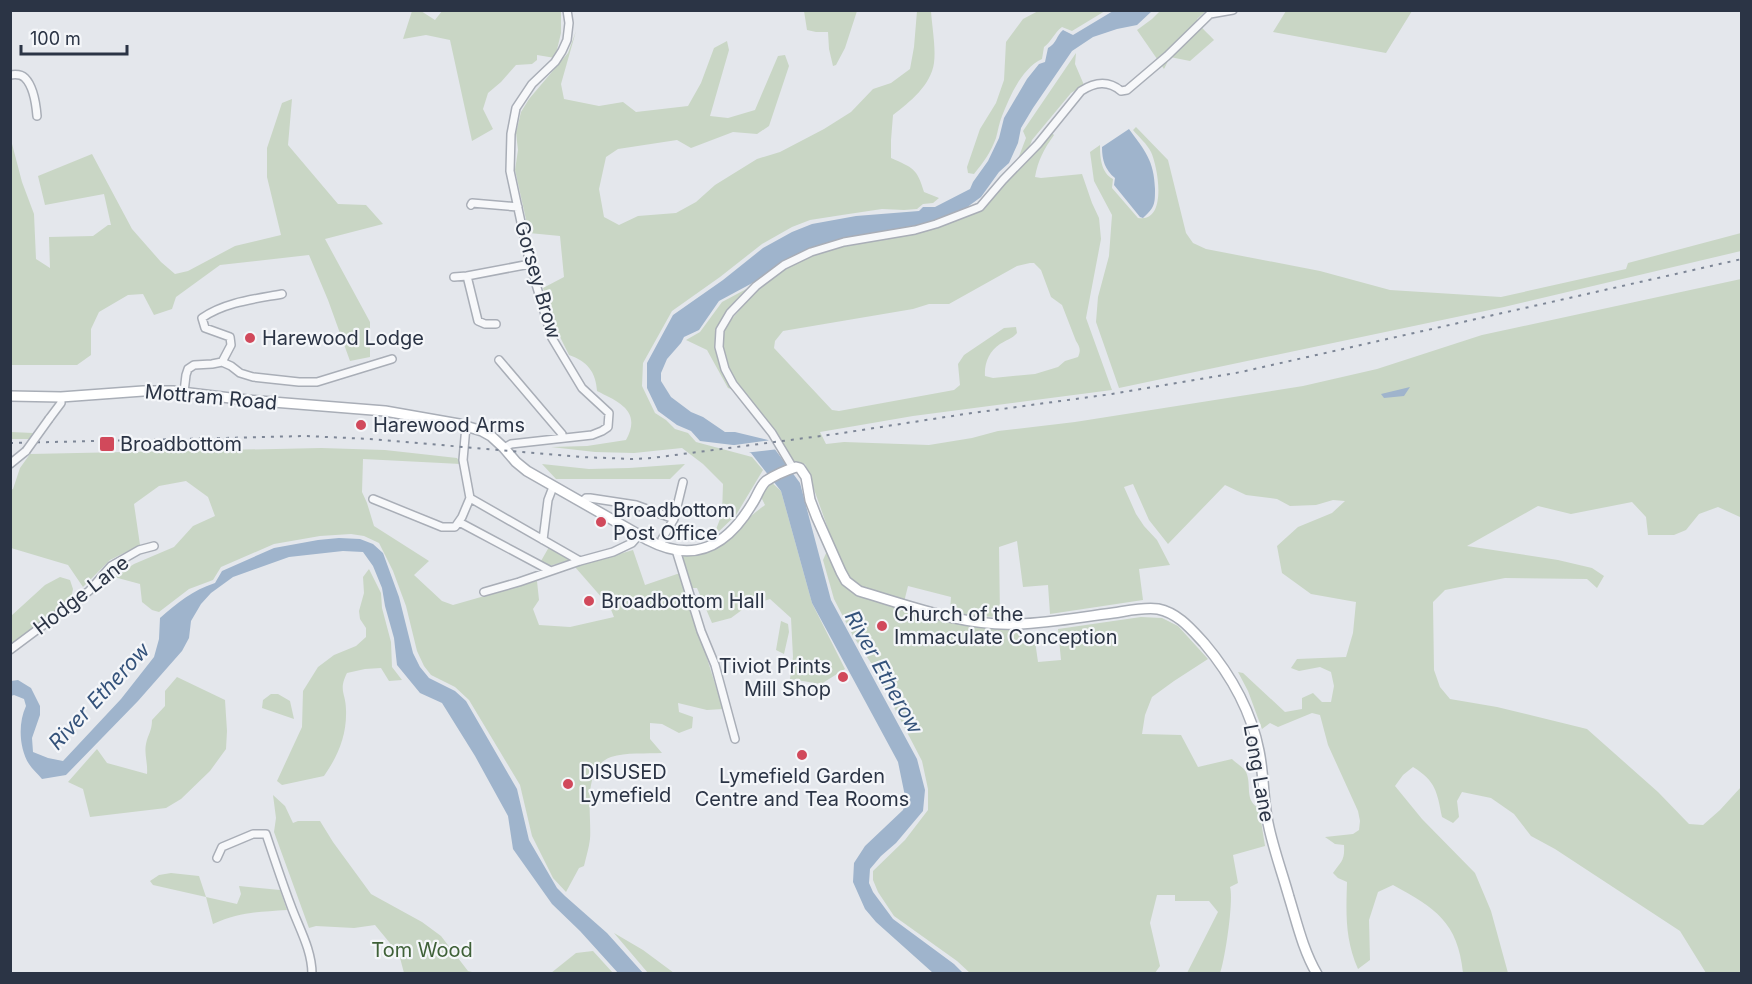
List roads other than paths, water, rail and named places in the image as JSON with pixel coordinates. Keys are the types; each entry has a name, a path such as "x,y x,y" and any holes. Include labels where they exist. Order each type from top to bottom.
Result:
{"street":[{"name":"Gorsey Brow","path":"504,448 511,444 592,435 608,427 609,413 582,388 552,338 530,264 510,171 511,134 516,108 532,84 555,62 562,51 567,40 567,10"},
{"path":"792,469 772,433 733,384 725,369 718,347 720,330 730,313 756,286 784,266 811,252 844,242 915,230 980,207 1038,144 1081,91 1091,86 1108,83 1121,91 1127,90 1167,56 1210,14 1233,10"},
{"path":"10,75 19,74 25,78 33,96 37,116"},
{"path":"471,206 472,203 518,207"},
{"path":"454,277 530,264"},
{"path":"467,276 478,321 496,324"},
{"path":"222,362 231,345 230,337 205,328 202,318 212,311 238,302 282,294"},
{"path":"184,392 188,369 194,365 222,362 240,373 253,377 317,382 392,359"},
{"path":"498,360 562,434 562,438"},
{"name":"Mottram Road","path":"10,396 61,397 143,391 184,392 247,400 375,410 466,426 491,436 521,467 553,487 639,535 661,546 676,550 704,549 721,541 745,515 766,481 792,469"},
{"path":"10,464 26,451 61,403 61,397"},
{"path":"373,499 442,527 452,528 459,522 470,498 463,460 466,426"},
{"name":"Long Lane","path":"792,469 800,468 804,471 810,500 835,560 846,581 859,591 968,621 995,624 1031,623 1149,609 1166,612 1185,622 1220,662 1241,697 1248,714 1259,752 1272,843 1301,939 1317,974"},
{"path":"661,546 662,539 675,519 683,482"},
{"path":"543,540 548,500 553,487"},
{"path":"470,498 580,561"},
{"path":"582,502 590,498 636,505 675,519"},
{"path":"459,522 549,570"},
{"path":"484,592 549,570 614,552 632,543 639,535"},
{"name":"Hodge Lane","path":"10,650 89,591 111,566 139,550 154,546"},
{"path":"676,550 701,632 715,665 735,739"},
{"path":"217,858 222,847 253,834 266,834 292,909 303,932 312,965 312,974"}],"water":[{"path":"1113,11 1152,11 1137,25 1093,37 1072,51 1021,128 1018,143 1009,163 999,172 981,197 955,216 916,227 829,242 800,253 778,265 758,280 719,301 699,330 684,337 667,359 661,373 661,381 671,397 691,412 725,432 735,432 768,440 800,483 831,600 917,759 925,790 923,811 870,869 869,883 893,919 963,973 933,973 876,922 865,909 853,882 854,863 865,846 903,810 906,801 898,762 812,603 781,491 751,453 733,445 700,441 691,431 677,425 658,411 647,388 647,363 673,315 763,248 792,232 812,224 856,216 919,211 923,207 935,207 970,189 988,161 999,138 1004,118 1027,79 1039,64 1045,62 1048,48 1063,30 1073,35"},
{"path":"1129,129 1148,156 1153,170 1154,205 1143,218 1114,185 1115,178 1106,168 1103,156 1102,147"},
{"path":"1410,387 1404,396 1384,398 1381,394"},
{"path":"339,538 360,539 373,544 383,553 399,597 413,653 420,667 429,678 455,691 466,701 517,789 529,840 557,888 607,933 643,973 618,973 552,904 513,849 508,816 442,703 420,693 397,665 394,638 382,588 373,566 363,552 343,551 289,557 233,577 211,593 201,604 191,621 189,638 182,651 138,701 66,775 42,779 30,766 23,751 21,735 26,706 24,699 11,696 11,681 18,680 31,688 40,706 40,715 32,738 33,752 63,761 121,699 154,657 159,639 160,618 173,607 192,593 215,583 222,571 274,548"}],"railway":[{"path":"10,443 306,436 370,439 581,457 652,458 1112,394 1241,372 1742,259"}],"place":[{"name":"Harewood Lodge","path":"250,338"},
{"name":"Harewood Arms","path":"361,425"},
{"name":"Broadbottom","path":"107,444"},
{"name":"Broadbottom Post Office","path":"601,522"},
{"name":"Broadbottom Hall","path":"589,601"},
{"name":"Church of the Immaculate Conception","path":"882,626"},
{"name":"Tiviot Prints Mill Shop","path":"843,677"},
{"name":"Lymefield Garden Centre and Tea Rooms","path":"802,755"},
{"name":"DISUSED Lymefield","path":"568,784"}],"water label":[{"name":"River Etherow","path":"884,672"},
{"name":"River Etherow","path":"99,696"}],"park label":[{"name":"Tom Wood","path":"422,950"}]}
